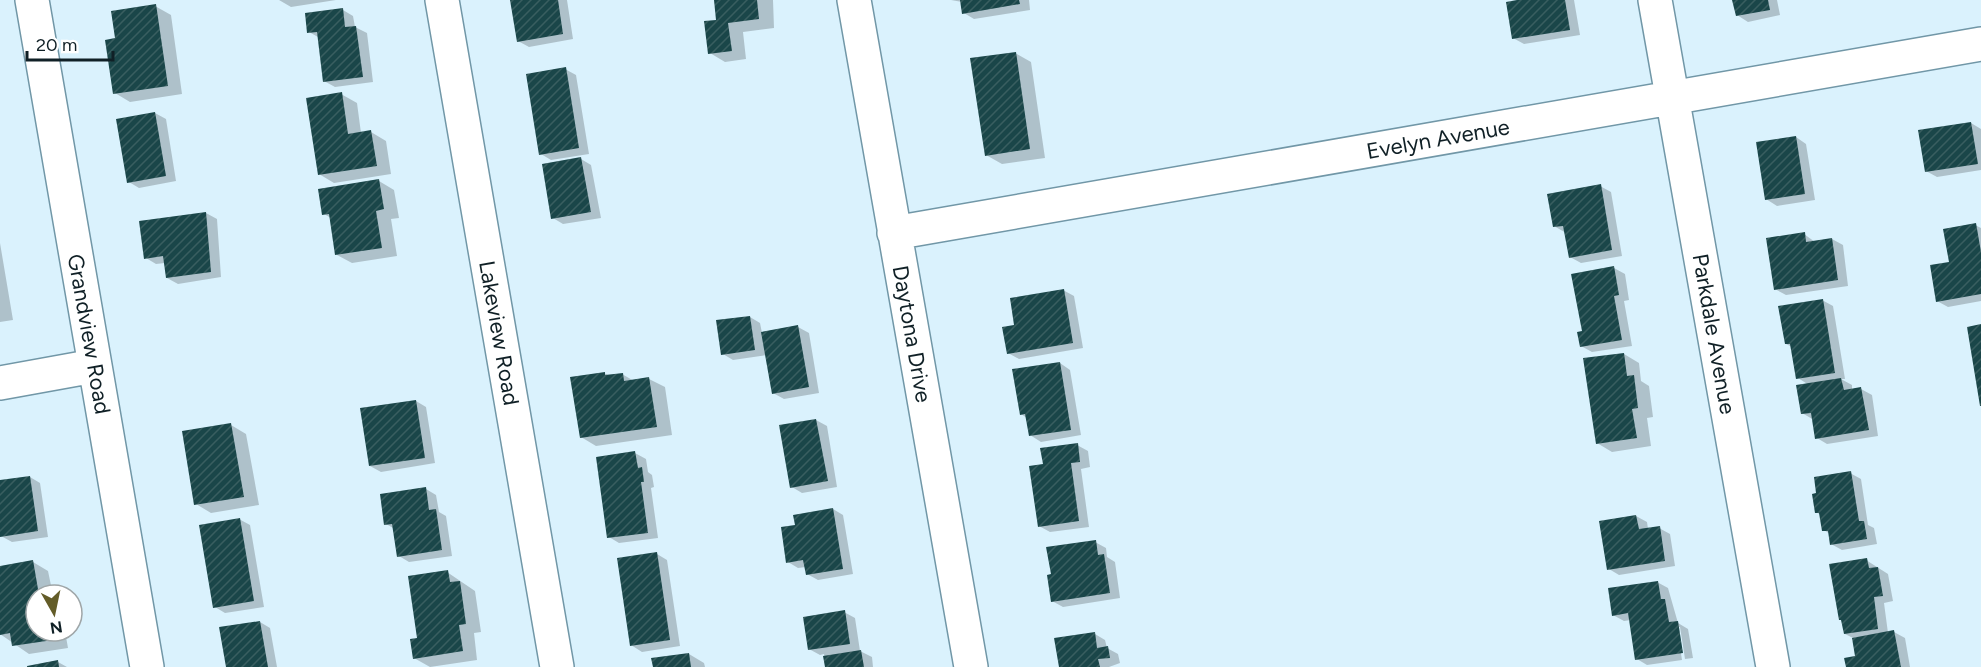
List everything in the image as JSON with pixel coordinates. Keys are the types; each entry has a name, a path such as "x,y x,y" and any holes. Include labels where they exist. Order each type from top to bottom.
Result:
{"street":[{"name":"Grandview Road","path":"32,0 147,667"},
{"name":"Lakeview Road","path":"442,0 557,667"},
{"name":"Daytona Drive","path":"854,0 971,667"},
{"name":"Parkdale Avenue","path":"1655,0 1773,667"},
{"name":"Evelyn Avenue","path":"894,233 1981,44"},
{"path":"0,383 94,366"}],"building":[{"path":"510,0 558,0 563,34 517,42"},
{"path":"714,0 757,0 759,19 728,23 732,51 708,54 704,21 716,20"},
{"path":"960,0 1019,0 1020,4 962,14"},
{"path":"1565,0 1570,30 1512,39 1506,2"},
{"path":"1732,0 1768,0 1770,10 1736,16"},
{"path":"156,4 168,86 113,94 105,40 115,38 111,11"},
{"path":"343,8 345,27 356,26 363,77 323,82 317,32 307,33 305,13"},
{"path":"1016,52 1030,149 985,156 970,58"},
{"path":"566,67 579,148 539,155 526,74"},
{"path":"342,92 348,134 371,130 377,166 318,175 306,98"},
{"path":"155,112 166,176 127,183 116,119"},
{"path":"1971,122 1978,164 1925,172 1918,130"},
{"path":"1796,136 1805,194 1765,200 1756,142"},
{"path":"581,157 591,212 551,219 542,164"},
{"path":"379,179 384,209 376,211 382,248 335,255 329,214 322,215 318,189"},
{"path":"1601,184 1612,250 1569,258 1563,226 1553,227 1547,194"},
{"path":"206,212 211,272 166,278 163,256 144,259 139,221"},
{"path":"1976,223 1981,252 1981,294 1936,302 1930,265 1949,262 1943,229"},
{"path":"1805,232 1806,242 1832,238 1838,280 1774,290 1766,238"},
{"path":"1614,266 1619,295 1614,296 1622,340 1580,347 1577,332 1582,331 1571,274"},
{"path":"1064,289 1073,343 1007,354 1002,327 1014,325 1010,298"},
{"path":"1823,299 1835,373 1796,379 1790,344 1785,344 1778,306"},
{"path":"750,316 755,350 721,355 716,320"},
{"path":"1981,324 1981,406 1980,406 1967,327"},
{"path":"798,325 809,387 772,394 761,332"},
{"path":"1624,353 1627,376 1634,375 1638,408 1632,409 1637,438 1596,444 1583,358"},
{"path":"1060,362 1071,430 1029,436 1025,414 1020,415 1012,369"},
{"path":"605,372 605,375 623,373 624,381 649,377 657,427 580,438 570,377"},
{"path":"1841,378 1844,390 1861,387 1869,430 1815,439 1811,413 1801,414 1796,385"},
{"path":"416,400 425,458 369,466 360,408"},
{"path":"816,419 828,481 790,488 779,425"},
{"path":"231,423 244,497 194,505 182,431"},
{"path":"1078,443 1080,462 1071,463 1079,521 1038,527 1029,466 1043,464 1040,448"},
{"path":"635,451 638,468 642,467 644,482 641,482 648,533 607,538 596,457"},
{"path":"1851,471 1859,521 1864,521 1867,539 1830,545 1828,531 1822,531 1819,513 1815,513 1812,494 1816,493 1814,477"},
{"path":"30,476 38,531 0,537 0,480"},
{"path":"426,487 429,510 436,509 442,550 397,557 392,524 384,525 380,494"},
{"path":"833,508 843,569 806,575 803,560 786,563 781,527 795,525 793,515"},
{"path":"1636,515 1639,529 1660,526 1665,561 1607,570 1599,521"},
{"path":"240,518 254,601 213,608 199,525"},
{"path":"1096,540 1098,555 1104,554 1110,593 1051,602 1047,575 1051,574 1046,547"},
{"path":"657,552 670,640 630,646 617,558"},
{"path":"1867,558 1869,568 1878,567 1883,596 1874,597 1878,629 1844,634 1841,620 1839,620 1829,564"},
{"path":"33,560 37,583 24,583 24,643 32,643 12,646 10,633 0,635 0,566"},
{"path":"448,570 450,582 460,581 466,624 459,625 463,651 413,659 410,639 417,638 408,576"},
{"path":"1658,581 1661,599 1665,599 1669,622 1678,621 1683,653 1635,660 1628,613 1612,616 1608,588"},
{"path":"845,610 850,644 808,650 803,617"},
{"path":"260,621 268,667 226,667 219,627"},
{"path":"1894,630 1901,667 1846,667 1844,658 1855,656 1852,638"},
{"path":"1095,632 1097,648 1108,646 1110,658 1098,659 1100,667 1059,667 1054,638"},
{"path":"861,650 864,667 825,667 823,656"},
{"path":"689,653 691,667 653,667 651,658"},
{"path":"58,660 59,667 27,667 27,666"}]}
